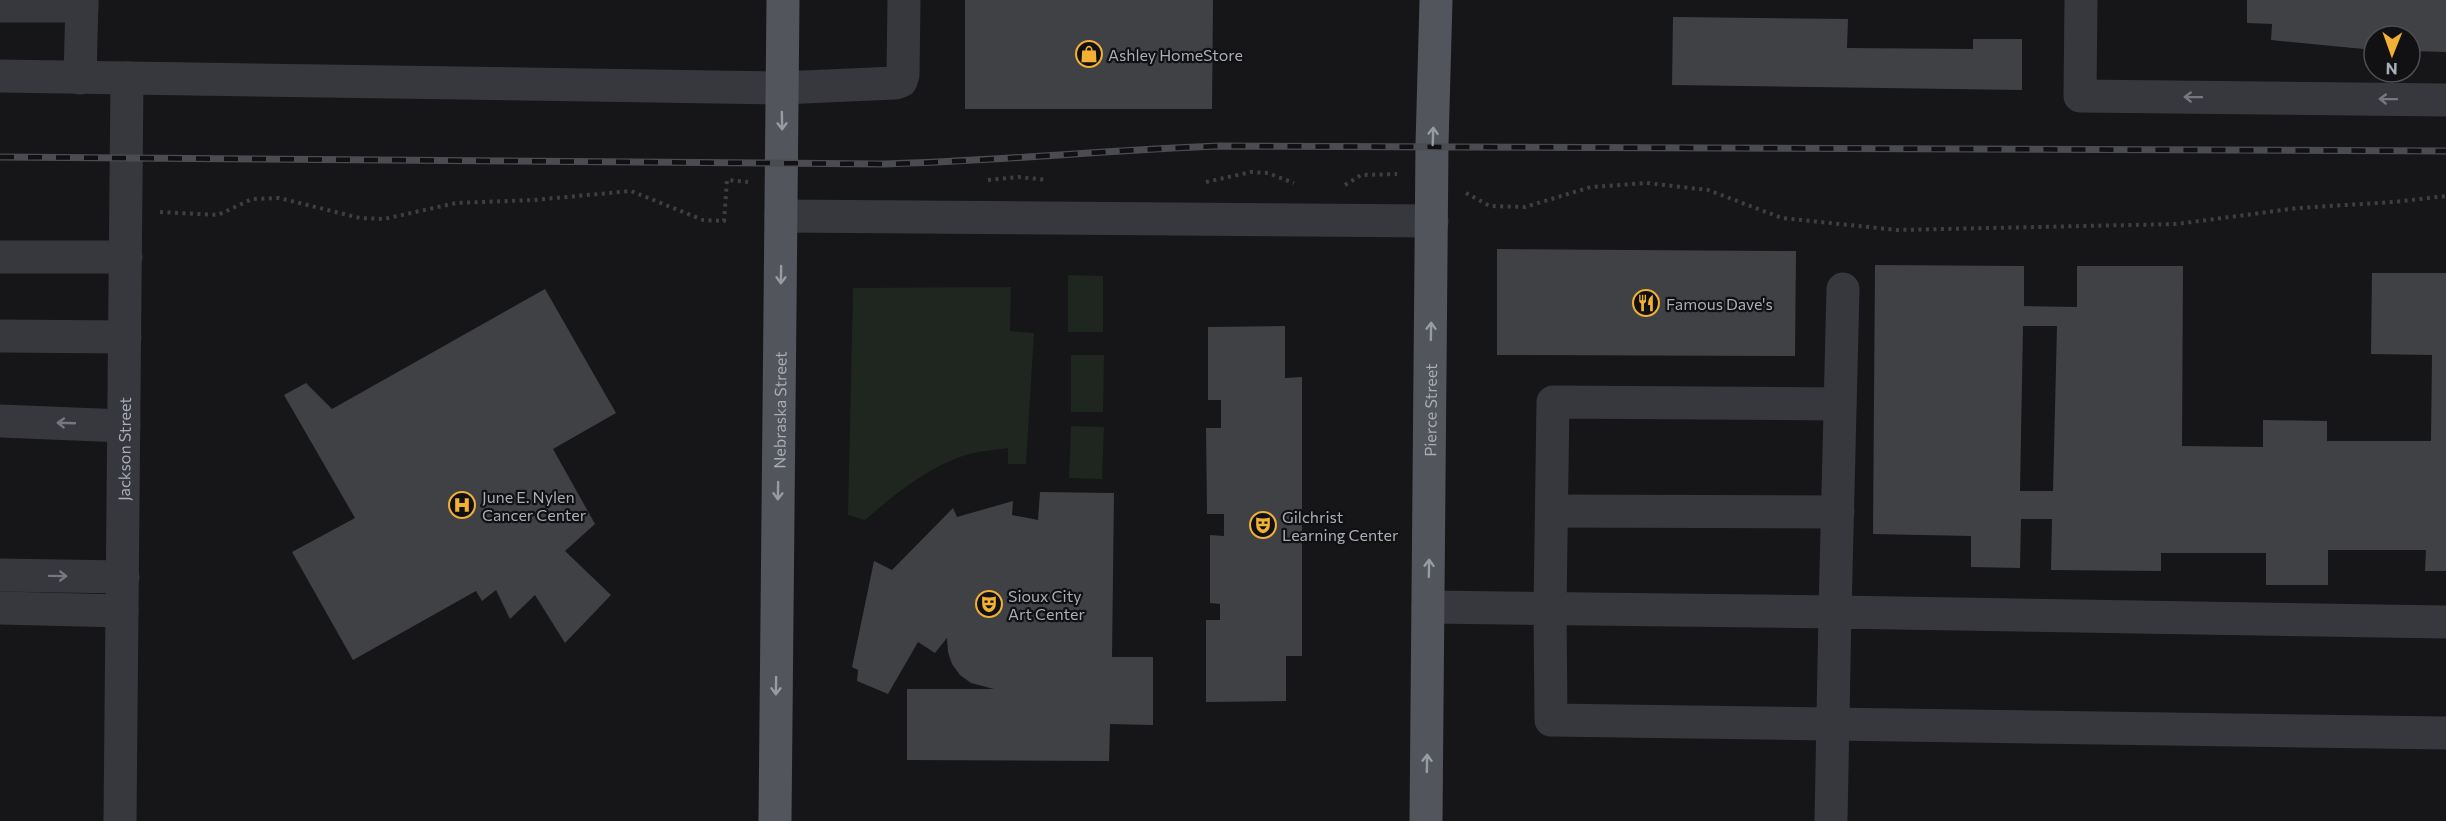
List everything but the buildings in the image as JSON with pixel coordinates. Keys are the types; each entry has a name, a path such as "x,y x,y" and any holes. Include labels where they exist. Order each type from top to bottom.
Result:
{"main road":[{"name":"Nebraska Street","path":"775,821 783,0"},
{"name":"Pierce Street","path":"1426,821 1436,0"}],"street":[{"path":"0,76 781,87 895,84 901,81 903,75 904,0"},
{"path":"2081,0 2080,96 2446,100"},
{"path":"0,6 82,3 80,78"},
{"name":"Jackson Street","path":"120,821 127,78"},
{"path":"781,216 1162,221 1432,221"},
{"path":"0,257 126,257"},
{"path":"1830,821 1843,289"},
{"path":"0,336 125,338"},
{"path":"1840,404 1553,402 1551,720 2446,733"},
{"path":"0,421 124,426"},
{"path":"1552,511 1838,512"},
{"path":"0,575 123,577"},
{"path":"1428,607 2446,622"},
{"path":"0,608 122,611"}],"shaded area":[{"path":"1068,275 1103,276 1103,332 1068,332"},
{"path":"1011,287 1010,331 1034,333 1026,464 1008,464 1008,448 966,455 925,474 865,520 848,515 853,288"},
{"path":"1071,355 1104,355 1103,412 1071,412"},
{"path":"1071,426 1104,427 1102,479 1069,478"}],"railway":[{"path":"0,157 885,164 1220,146 2446,151"}],"place":[{"name":"Ashley HomeStore","path":"1089,54"},
{"name":"Famous Dave's","path":"1646,303"},
{"name":"June E. Nylen Cancer Center","path":"462,505"},
{"name":"Gilchrist Learning Center","path":"1263,525"},
{"name":"Sioux City Art Center","path":"989,604"}]}
